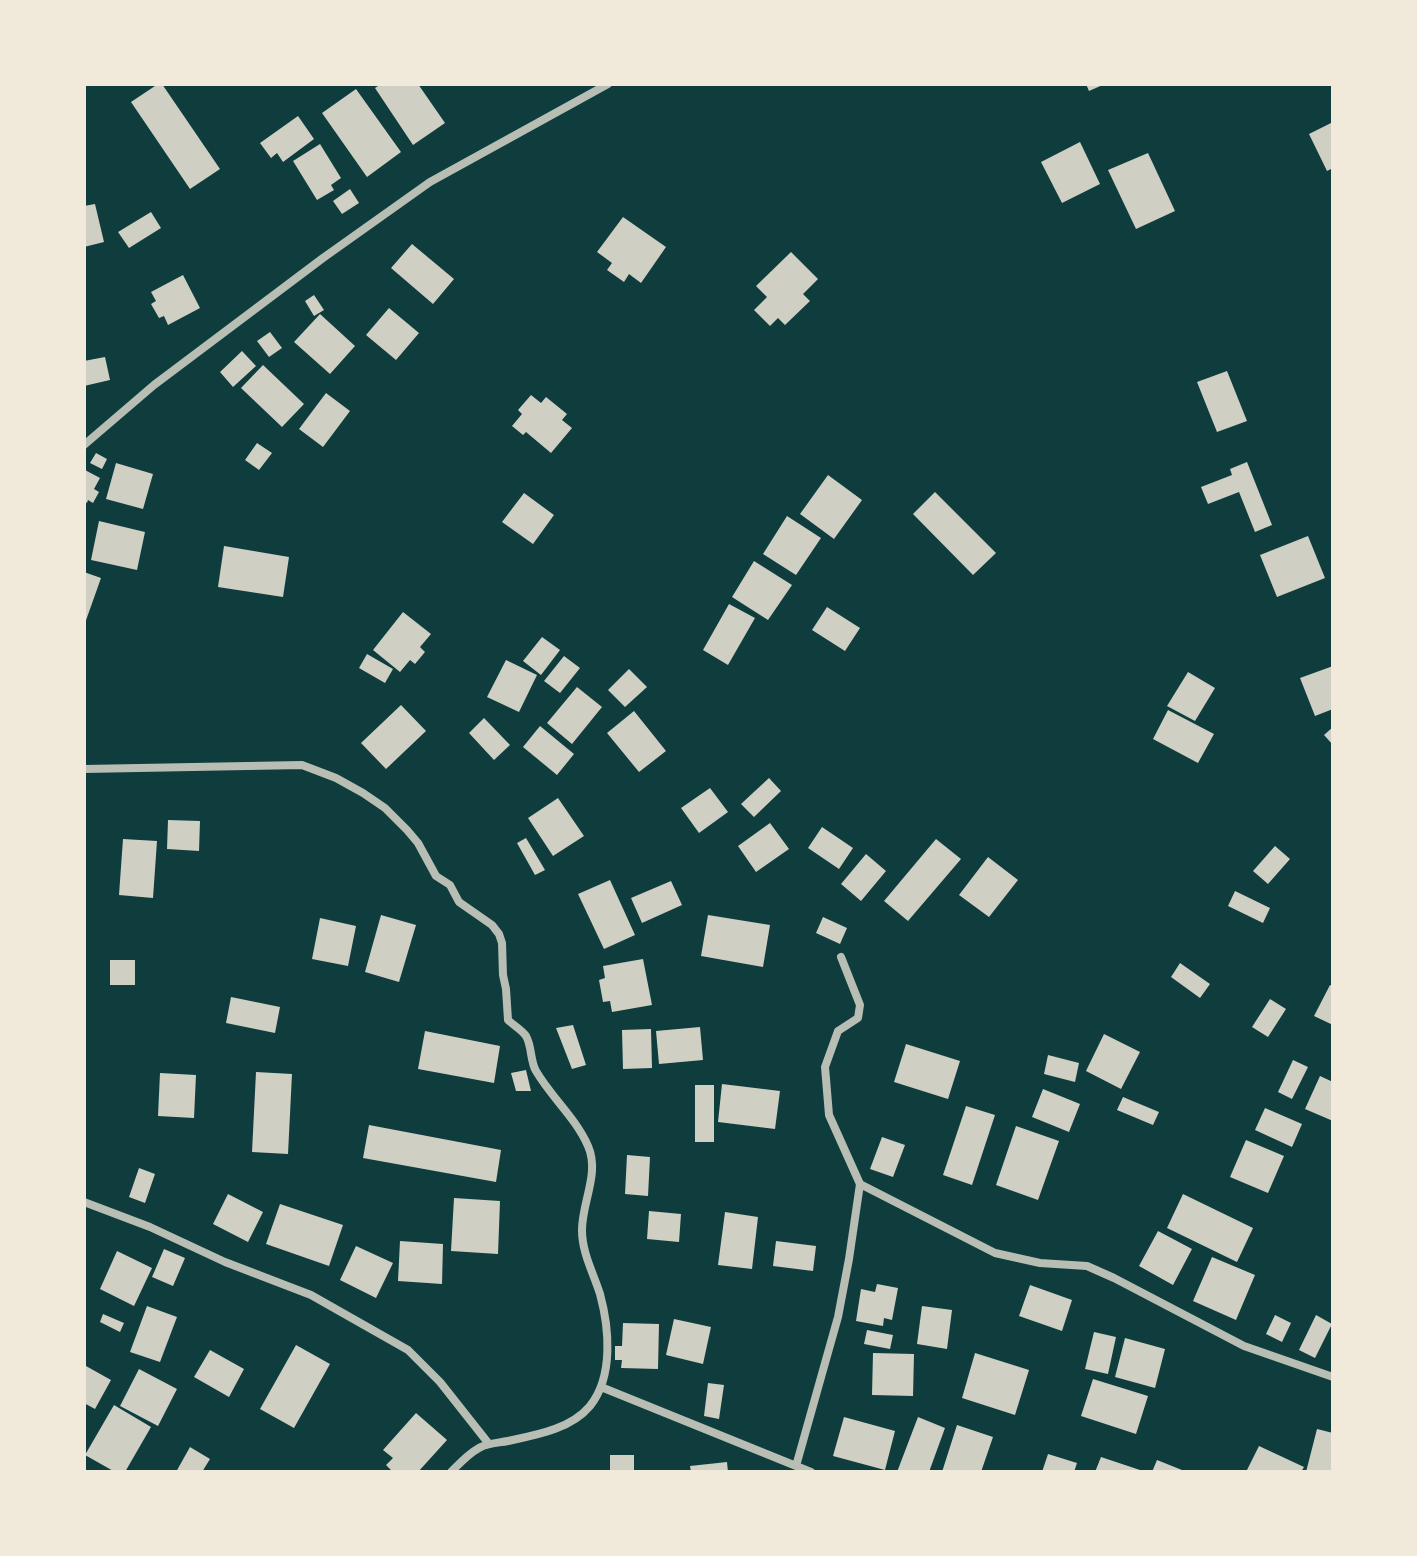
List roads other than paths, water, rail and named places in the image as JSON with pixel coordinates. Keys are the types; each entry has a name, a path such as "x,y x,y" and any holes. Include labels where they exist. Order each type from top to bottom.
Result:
{"street":[{"path":"84,445 154,385 430,182 608,84"},
{"path":"84,769 302,765 336,778 385,808 418,843 436,876 450,885 459,902 492,925 499,934 508,1020 526,1037 534,1069 576,1126 591,1157 592,1169 582,1229 584,1250 599,1292 607,1335 606,1364 601,1387 590,1406 573,1420 550,1431 479,1448 451,1472"},
{"path":"796,1466 838,1317 860,1184 829,1115 825,1067 838,1031 858,1018 860,1005 841,957"},
{"path":"860,1184 995,1253 1040,1263 1087,1266 1244,1346 1333,1377"},
{"path":"84,1202 311,1295 408,1350 440,1382 489,1444"},
{"path":"601,1387 811,1472"}]}
